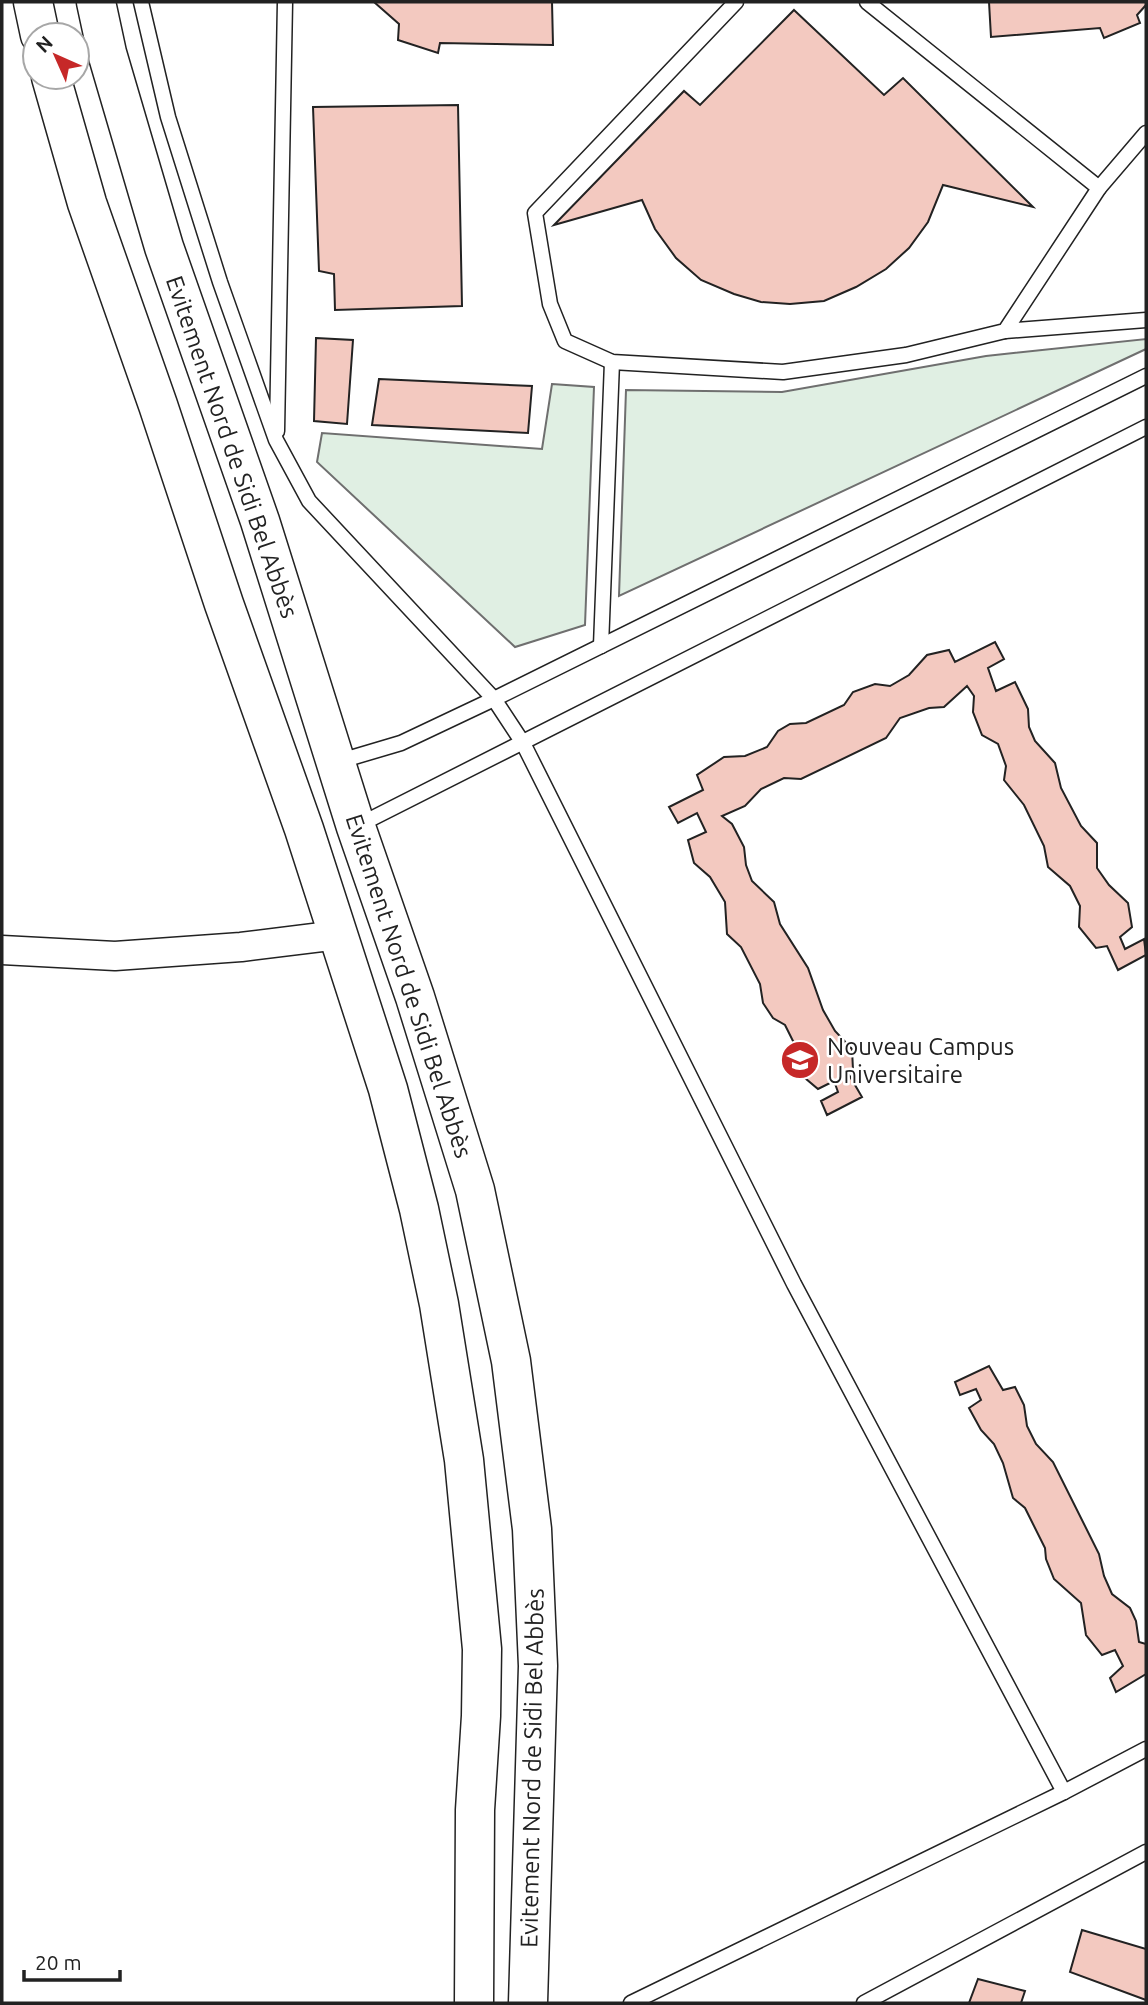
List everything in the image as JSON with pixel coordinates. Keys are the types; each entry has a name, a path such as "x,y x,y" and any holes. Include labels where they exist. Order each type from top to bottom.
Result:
{"highway":[{"path":"33,2 37,21"},
{"name":"Evitement Nord de Sidi Bel Abbès","path":"96,2 107,53 164,247 260,521 356,827 415,997 475,1190 511,1361 532,1529 538,1666 528,2003"},
{"path":"55,91 87,202 304,829 388,1089 419,1209 439,1304 464,1460 482,1649 475,1810 474,2003"}],"street":[{"path":"2,950 116,956 241,947 338,935"}],"lane":[{"path":"141,2 172,129 220,282 276,440 309,500 494,699 523,743 794,1284 1064,1792"},
{"path":"276,440 285,2"},
{"path":"736,2 535,214 550,304 565,341 612,362 783,372 906,355 1005,331 1146,320"},
{"path":"867,2 1099,188"},
{"path":"1005,331 1099,188 1146,133"},
{"path":"601,646 612,362"},
{"path":"336,763 401,743 494,699 1146,376"},
{"path":"356,827 1146,427"},
{"path":"631,2003 1064,1792 1146,1749"},
{"path":"864,2003 1146,1852"}],"green space":[{"path":"1146,339 1146,349 619,596 626,390 782,392 986,356"},
{"path":"552,384 594,387 585,625 515,647 317,462 322,433 542,449"}],"building":[{"path":"374,2 552,2 553,45 440,43 438,53 398,40 399,24"},
{"path":"989,2 1146,2 1146,5 1137,15 1140,23 1104,38 1100,28 991,37"},
{"path":"794,10 884,95 903,78 1033,207 943,185 928,222 909,248 886,269 856,287 824,301 790,304 761,302 701,280 676,258 655,229 642,200 554,225 684,91 700,105"},
{"path":"458,105 462,306 335,310 334,274 319,271 313,107"},
{"path":"316,338 353,340 347,424 314,421"},
{"path":"379,379 532,386 528,433 372,425"},
{"path":"995,642 1004,659 988,668 996,691 1015,682 1028,709 1029,727 1035,741 1055,763 1061,788 1081,826 1097,843 1097,868 1109,885 1128,903 1132,927 1120,937 1125,949 1144,939 1146,955 1118,970 1107,946 1096,948 1079,927 1080,906 1070,886 1048,867 1044,846 1024,805 1004,780 1006,766 998,744 982,735 973,712 974,696 967,686 944,707 929,708 900,718 886,738 801,779 784,778 761,789 745,806 722,816 732,824 744,847 746,865 752,881 774,902 780,924 808,968 823,1010 835,1031 852,1049 853,1070 848,1073 862,1097 827,1115 821,1101 838,1092 834,1081 818,1089 805,1078 797,1062 797,1049 785,1025 773,1018 763,1003 760,984 741,947 727,934 725,902 710,877 694,863 688,840 706,832 697,813 678,823 669,807 703,790 697,775 724,757 745,756 767,747 778,731 790,724 806,723 844,705 853,692 875,684 890,686 909,675 927,655 949,650 955,662"},
{"path":"989,1366 1003,1390 1015,1387 1024,1405 1027,1426 1036,1444 1053,1462 1099,1554 1112,1594 1130,1608 1136,1621 1139,1642 1146,1644 1146,1674 1116,1692 1110,1678 1123,1666 1115,1650 1102,1655 1086,1635 1081,1603 1054,1579 1046,1559 1045,1548 1025,1508 1013,1498 1003,1463 994,1444 981,1430 969,1408 981,1400 976,1389 960,1395 955,1382"},
{"path":"1082,1930 1146,1949 1146,2000 1070,1972"},
{"path":"978,1979 1025,1991 1021,2003 969,2003"}],"place":[{"name":"Nouveau Campus Universitaire","path":"800,1060"}]}
